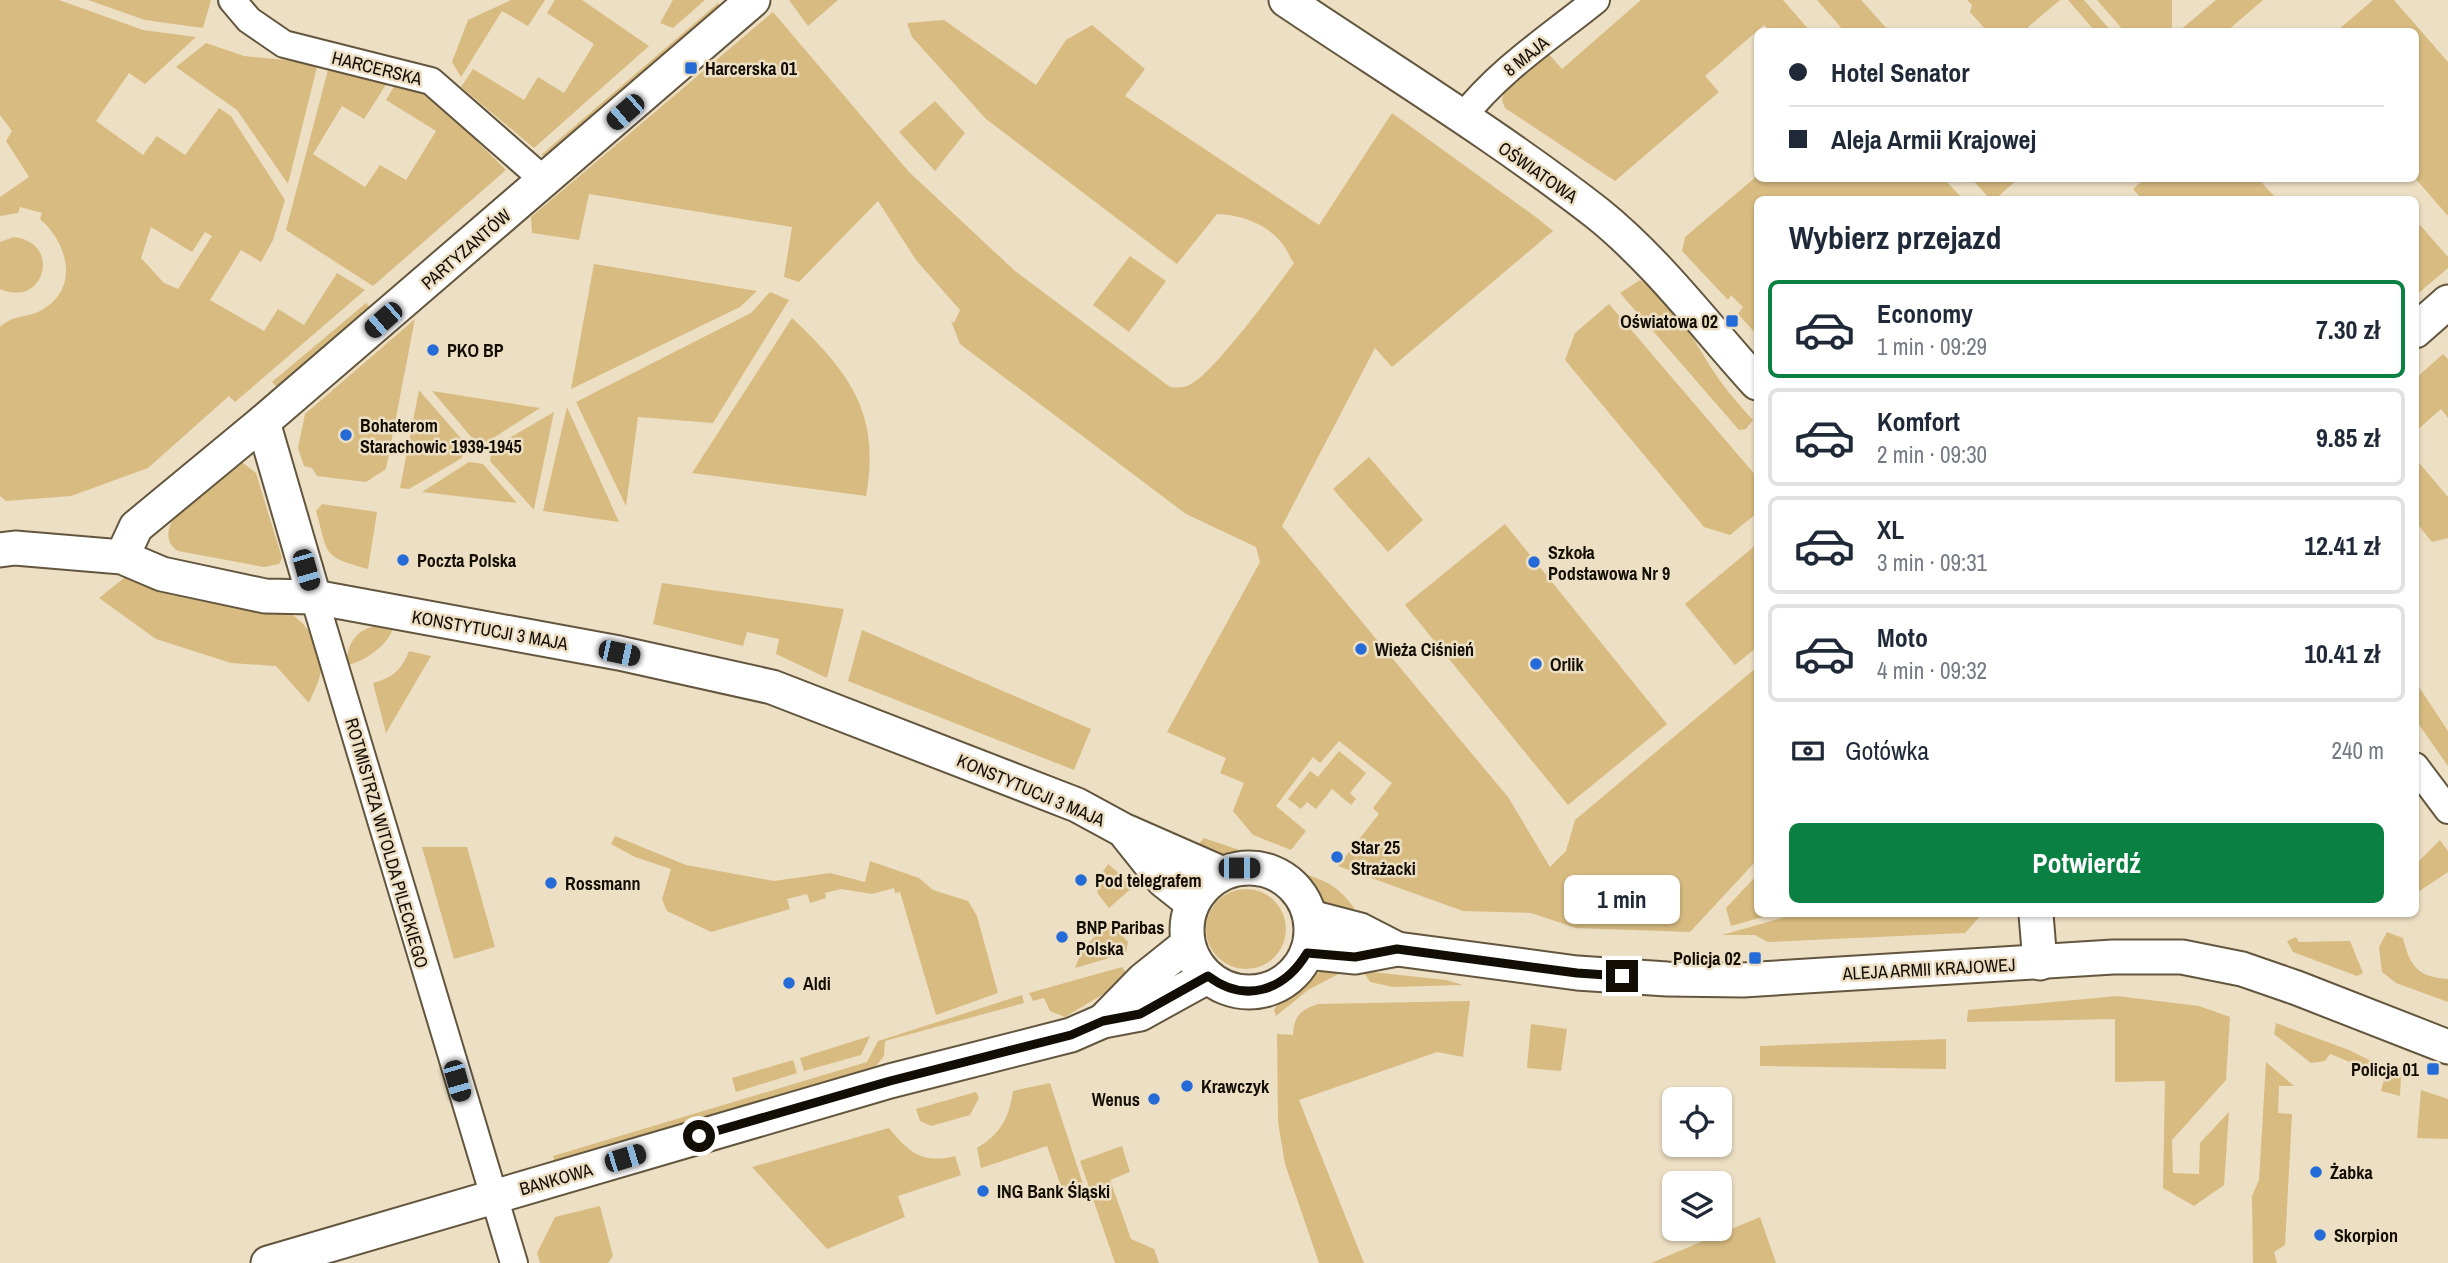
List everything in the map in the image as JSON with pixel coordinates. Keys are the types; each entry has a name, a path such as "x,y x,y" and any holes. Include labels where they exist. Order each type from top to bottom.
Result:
{"street":[{"name":"HARCERSKA","path":"232,0 249,20 284,44 431,81 545,181"},
{"name":"PARTYZANTÓW","path":"122,557 136,527 263,422 753,0"},
{"name":"OŚWIATOWA","path":"1286,0 1462,118 1598,215 1645,258 1754,380"},
{"name":"8 MAJA","path":"1462,118 1478,98 1508,70 1595,0"},
{"path":"2419,327 2448,302"},
{"name":"ROTMISTRZA WITOLDA PILECKIEGO","path":"263,422 514,1263"},
{"name":"KONSTYTUCJI 3 MAJA","path":"0,550 15,548 122,557 162,574 265,596 314,597 619,653 772,687 1077,804 1123,830 1221,873"},
{"path":"2419,771 2448,810"},
{"name":"KONSTYTUCJI 3 MAJA","path":"1123,830 1163,880 1192,903"},
{"path":"1239,868 1258,868 1276,873 1292,884 1304,899 1310,917 1307,953 1291,975 1267,990 1234,990 1208,976 1195,962 1188,944 1186,923 1192,903 1204,886 1221,873 1239,868"},
{"name":"ALEJA ARMII KRAJOWEJ","path":"1310,917 1360,930 1397,949"},
{"path":"2036,917 2040,963"},
{"name":"BANKOWA","path":"1103,1021 1143,980 1188,944"},
{"name":"ALEJA ARMII KRAJOWEJ","path":"1307,953 1355,957 1397,949 1577,973 1667,979 1743,980 2113,957 2182,957 2242,969 2448,1047"},
{"name":"BANKOWA","path":"268,1263 890,1081 1071,1035 1103,1021 1140,1014 1208,976"}],"shaded area":[{"path":"0,0 59,0 143,30 196,37 145,84 129,73 96,121 143,155 157,136 185,155 219,108 231,116 285,200 273,240 261,262 241,250 210,300 264,331 278,309 304,325 337,273 365,290 235,402 229,396 148,468 71,496 6,501 0,496 0,327 9,320 40,311 53,302 61,291 66,266 58,241 40,219 42,213 20,207 18,213 0,216 0,197 29,177 6,141 12,131 0,115","holes":["151,227 192,252 205,232 212,236 178,289 164,283 141,258"]},
{"path":"88,0 211,0 203,28 145,20"},
{"path":"511,0 545,0 528,26 502,11 461,77 452,62 468,20"},
{"path":"555,0 582,0 649,46 534,148 461,87 473,69 524,100 538,77 564,93 594,44 547,13"},
{"path":"673,0 705,0 673,28 660,23"},
{"path":"789,0 838,0 808,26"},
{"path":"1641,0 1783,0 1807,28 1767,28 1764,25 1754,28 1754,34 1705,76 1719,92 1615,181 1505,108 1502,100 1504,93 1549,54 1562,69"},
{"path":"1817,0 1861,0 1886,28 1841,28"},
{"path":"1967,0 2060,0 2029,28 1984,28 1970,12 1972,5"},
{"path":"2068,0 2084,0 2108,28 2092,28"},
{"path":"2097,0 2172,0 2171,28 2121,28"},
{"path":"2216,0 2263,0 2230,28 2183,28"},
{"path":"2373,0 2394,0 2418,28 2340,28"},
{"path":"718,3 722,10 551,157 541,155"},
{"path":"773,12 909,172 1015,271 1170,387 1181,387 1191,384 1214,364 1294,263 1280,241 1256,223 1217,214 1177,264 986,119 912,37 907,23 944,20 1036,85 1066,40 1092,25 1145,69 1125,96 1319,225 1392,113 1553,231 1392,367 1375,348 1282,526 1508,797 1550,867 1566,851 1575,820 1754,670 1754,863 1690,932 1576,928 1531,913 1463,911 1338,866 1379,814 1373,808 1392,783 1339,741 1320,763 1313,757 1276,806 1306,831 1291,850 1253,835 1233,811 1244,783 1220,773 1226,758 1167,732 1260,562 1256,547 1186,514 960,344 951,321 954,323 960,310 916,260 878,201 799,282 784,277 792,227 589,194 579,240 532,233 531,217"},
{"path":"2419,29 2448,62 2448,216 2418,182"},
{"path":"206,43 244,56 318,63 288,184 237,110 176,67"},
{"path":"329,66 389,80 364,119 342,106 313,154 365,187 380,165 406,180 436,131 386,100 398,80 422,87 506,170 373,286 286,230"},
{"path":"935,101 965,133 935,171 899,132"},
{"path":"1754,179 1754,182 1947,182 1960,196 1754,196 1754,332 1738,314 1743,307 1731,295 1728,300 1682,251 1685,237"},
{"path":"1975,182 2015,182 1999,196 1987,196"},
{"path":"2141,182 2261,182 2274,196 2139,196 2133,189"},
{"path":"2419,226 2448,257 2448,268 2419,293"},
{"path":"14,237 29,242 39,250 43,261 42,273 37,283 28,290 15,293 0,289 0,242"},
{"path":"1130,256 1166,281 1129,332 1093,305"},
{"path":"594,264 757,291 740,307 571,389"},
{"path":"1640,280 1665,300 1676,313 1721,382 1753,420 1746,429 1739,430 1620,293"},
{"path":"770,292 789,300 713,423 638,417 626,506 576,402 751,313"},
{"path":"366,303 372,309 279,389 272,382"},
{"path":"1609,304 1754,473 1754,515 1730,535 1704,527 1565,360 1575,333"},
{"path":"792,318 830,357 856,396 869,441 866,496 692,473"},
{"path":"415,319 386,469 366,482 317,476 312,468 304,466 298,448 305,414"},
{"path":"2443,354 2448,359 2448,418 2441,409 2419,428 2419,375"},
{"path":"419,390 464,442 462,458 409,489 400,488"},
{"path":"432,391 540,408 487,442 473,439"},
{"path":"567,407 619,522 543,511"},
{"path":"554,412 534,510 490,461 492,448"},
{"path":"1369,457 1423,520 1388,552 1333,489"},
{"path":"242,462 256,473 282,558 279,564 264,567 178,551 169,541 169,529 175,516 199,491 235,463"},
{"path":"469,462 483,464 517,503 422,492"},
{"path":"2419,463 2448,497 2448,538 2432,542 2419,526"},
{"path":"322,504 377,512 368,569 342,561 329,552 316,511"},
{"name":"Orlik","path":"1505,524 1667,724 1568,805 1405,605"},
{"path":"1754,546 1754,649 1735,665 1685,604"},
{"path":"128,575 284,610 292,615 310,633 320,658 320,675 309,703 276,666 231,663 156,639 99,598"},
{"path":"662,583 844,609 827,678 776,654 779,639 747,632 743,646 653,624"},
{"path":"379,625 393,627 387,640 368,656 347,665 348,650 354,638"},
{"path":"862,630 1091,729 1074,770 848,681"},
{"path":"409,651 431,656 386,733 373,683 396,672"},
{"path":"2419,687 2448,731 2448,766 2419,725"},
{"path":"1339,751 1366,773 1350,793 1356,799 1351,805 1332,789 1316,809 1307,802 1301,809 1288,799 1310,771 1318,777"},
{"path":"615,836 686,865 774,881 830,873 865,882 870,861 919,878 933,890 968,901 977,916 998,993 936,1015 900,892 895,893 894,888 872,894 841,889 825,893 826,898 810,903 807,894 787,899 790,909 711,932 667,911 662,899 671,869 635,857 611,844"},
{"path":"1204,838 1260,857 1220,859 1193,850"},
{"path":"2440,840 2448,851 2448,872 2419,891 2419,861"},
{"path":"422,847 467,847 495,947 454,959"},
{"path":"1108,864 1134,886 1109,908 1098,894 1096,883"},
{"path":"1285,868 1315,878 1340,891 1354,908 1352,912 1322,906"},
{"path":"1754,878 1754,917 1762,917 1731,926 1726,908"},
{"path":"1246,889 1261,892 1274,901 1283,914 1286,929 1283,944 1274,957 1261,966 1246,969 1231,966 1218,957 1209,944 1206,929 1209,914 1218,901 1231,892"},
{"path":"1785,917 1979,917 1965,933 1768,942 1755,935 1722,935"},
{"path":"1110,922 1128,942 1126,953 1075,968 1083,948"},
{"path":"2387,932 2403,938 2412,963 2422,973 2448,979 2448,1002 2396,983 2382,972 2379,947"},
{"path":"2296,937 2299,942 2350,941 2363,973 2357,976 2293,952 2287,941"},
{"path":"1122,967 1130,978 1065,1017 1050,1011 1044,998 1033,1001 1029,993"},
{"path":"1348,969 1308,990 1276,1016 1274,1010 1297,982 1313,974"},
{"path":"1363,971 1446,980 1463,985 1393,987 1370,982"},
{"path":"1022,995 1024,1003 885,1041 884,1056 875,1067 555,1163 553,1156 867,1062 878,1041"},
{"path":"2117,996 2199,1006 2230,1017 2226,1080 2172,1140 2173,1173 2199,1174 2200,1143 2229,1112 2224,1185 2194,1206 2163,1188 2165,1081 2115,1082 2115,1019 1967,1022 1968,1010"},
{"path":"1470,1001 1463,1057 1437,1052 1299,1100 1364,1263 1319,1263 1285,1164 1278,1122 1277,1034 1293,1035 1299,1015 1318,1004"},
{"path":"2276,1023 2349,1050 2401,1076 2400,1096 2381,1091 2385,1076 2330,1054 2325,1061 2311,1063 2274,1034"},
{"path":"1531,1024 1567,1029 1561,1071 1527,1068"},
{"path":"870,1036 861,1055 804,1071 800,1058"},
{"path":"1946,1039 1946,1069 1760,1066 1760,1046"},
{"path":"793,1060 797,1073 736,1092 732,1078"},
{"path":"2266,1062 2294,1086 2279,1086 2278,1113 2292,1114 2285,1245 2274,1252 2277,1263 2253,1263 2252,1196 2259,1180"},
{"path":"1050,1083 1083,1184 1063,1192 1047,1146 981,1168 977,1148 1002,1125 1013,1091"},
{"path":"2421,1090 2448,1099 2448,1139 2417,1138"},
{"path":"976,1092 979,1098 970,1115 931,1126 920,1121 916,1109"},
{"path":"889,1128 903,1144 917,1154 934,1159 955,1156 961,1175 898,1196 905,1217 827,1249 752,1167"},
{"path":"1122,1146 1130,1172 1110,1180 1131,1239 1154,1249 1159,1263 1115,1263 1080,1161"},
{"path":"600,1206 613,1256 608,1263 540,1263 537,1253 555,1217"},
{"path":"1760,1217 1776,1263 1651,1263 1703,1241 1732,1241 1732,1229"}],"place":[{"name":"Harcerska 01","path":"691,68"},
{"name":"Oświatowa 02","path":"1732,321"},
{"name":"PKO BP","path":"433,350"},
{"name":"Bohaterom Starachowic 1939-1945","path":"346,435"},
{"name":"Poczta Polska","path":"403,560"},
{"name":"Szkoła Podstawowa Nr 9","path":"1534,562"},
{"name":"Wieża Ciśnień","path":"1361,649"},
{"name":"Orlik","path":"1536,664"},
{"name":"Star 25 Strażacki","path":"1337,857"},
{"name":"Pod telegrafem","path":"1081,880"},
{"name":"Rossmann","path":"551,883"},
{"name":"BNP Paribas Polska","path":"1062,937"},
{"name":"Policja 02","path":"1755,958"},
{"name":"Aldi","path":"789,983"},
{"name":"Policja 01","path":"2433,1069"},
{"name":"Krawczyk","path":"1187,1086"},
{"name":"Wenus","path":"1154,1099"},
{"name":"Żabka","path":"2316,1172"},
{"name":"ING Bank Śląski","path":"983,1191"},
{"name":"Skorpion","path":"2320,1235"}],"route":[{"path":"699,1136 890,1081 1071,1035 1103,1021 1140,1014 1208,976 1220,985 1234,990 1267,990 1298,969 1307,953 1355,957 1397,949 1577,973 1622,976"}]}
